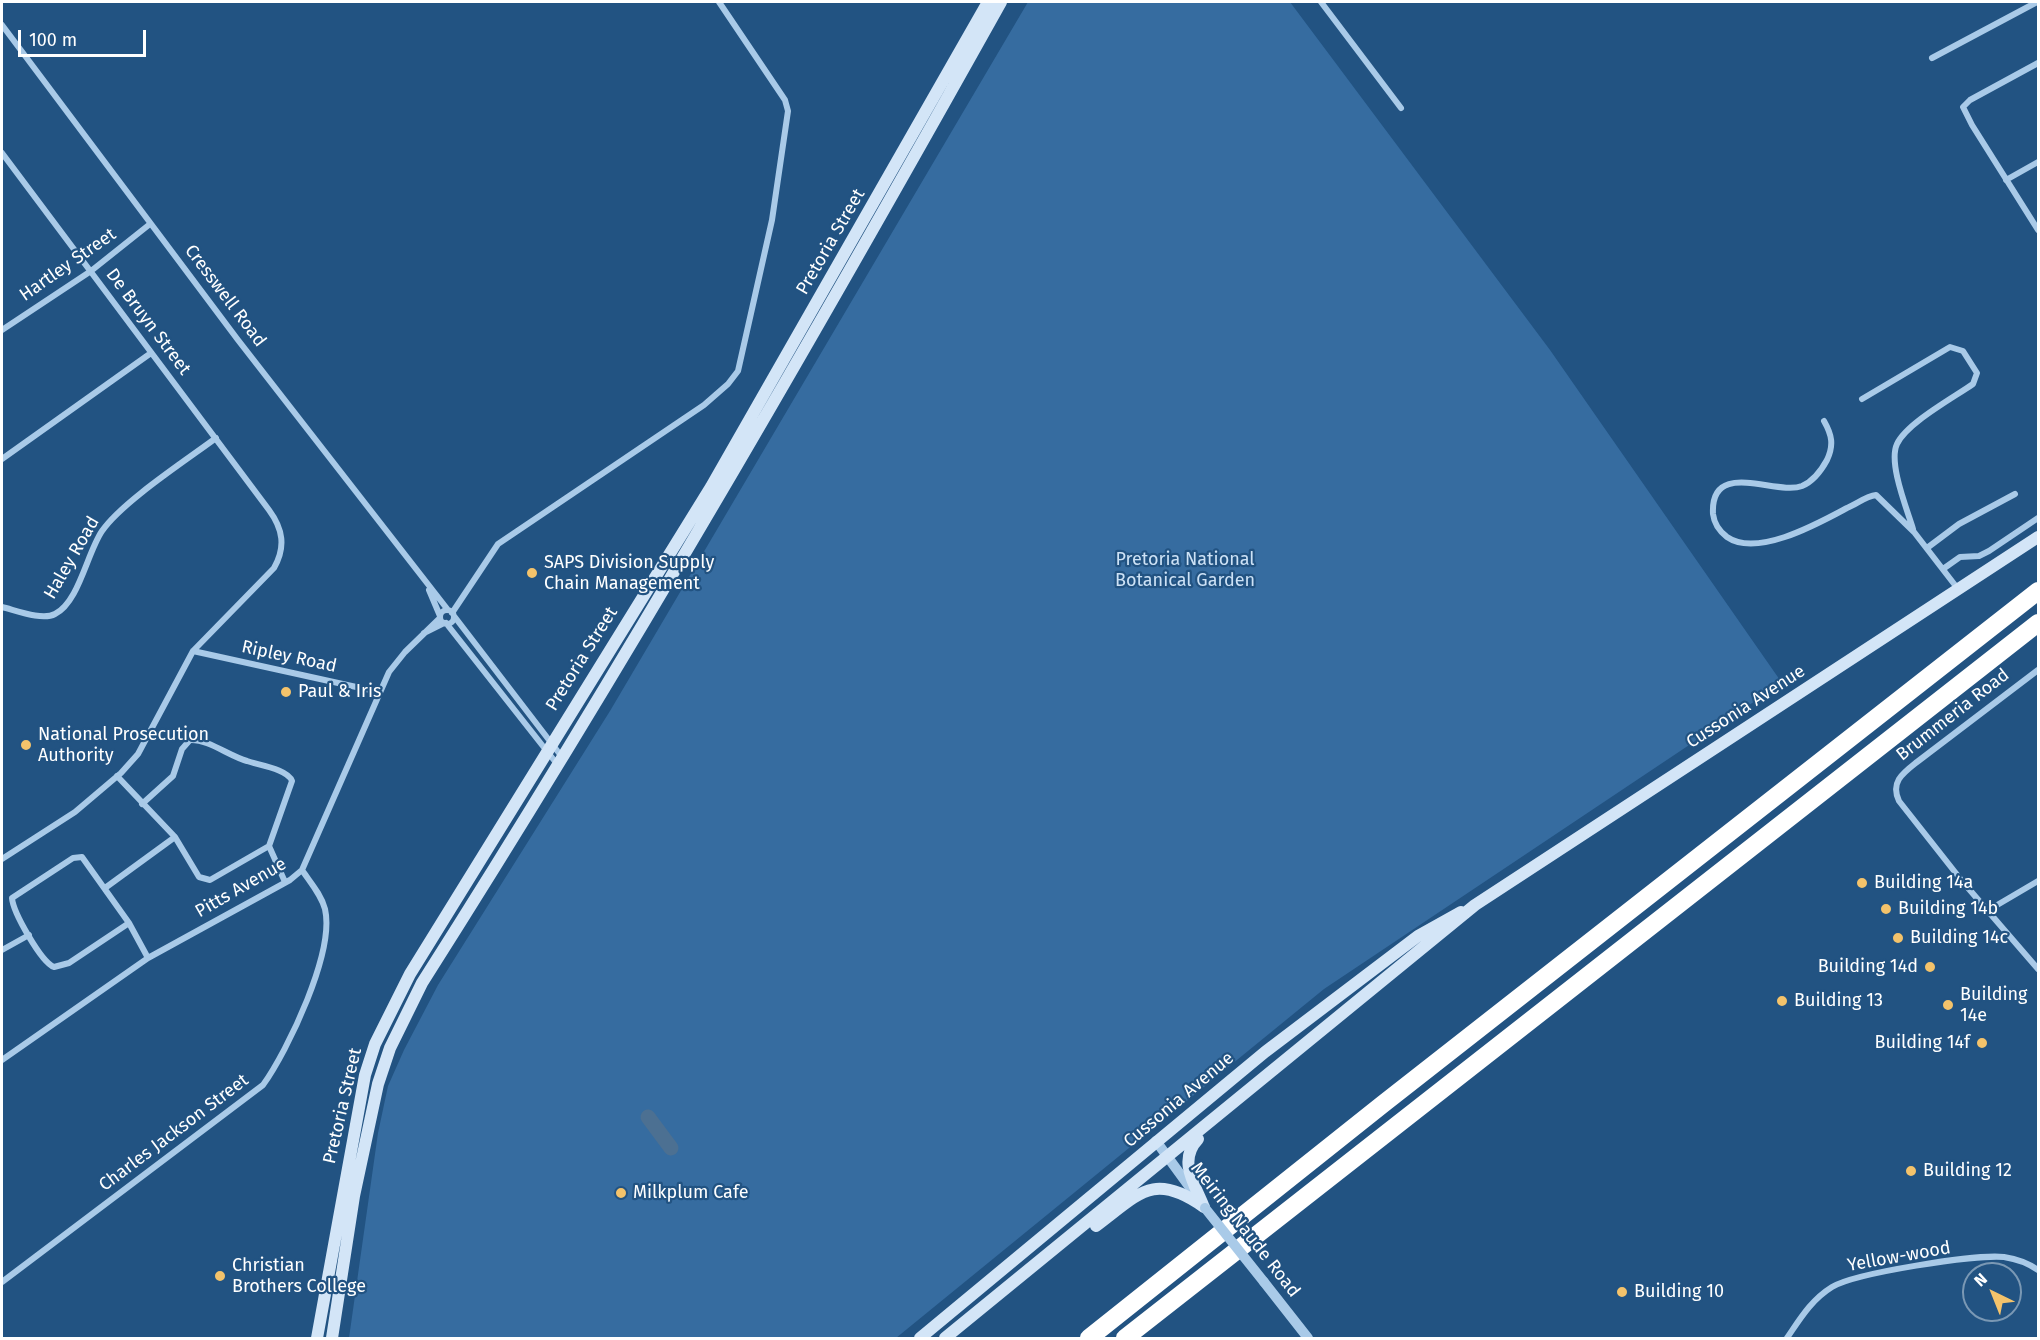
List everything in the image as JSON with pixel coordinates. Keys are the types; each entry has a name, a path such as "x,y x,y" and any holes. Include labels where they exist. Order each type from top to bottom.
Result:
{"highway":[{"path":"1089,1338 1383,1104 2038,591"},
{"path":"1125,1338 2038,623"},
{"path":"1077,1338 1195,1248 1260,1204"}],"main road":[{"name":"Pretoria Street","path":"316,1338 364,1075 375,1044 410,974 548,746 711,487 988,2"},
{"name":"Pretoria Street","path":"332,1338 368,1120 390,1048 422,983 560,761 715,504 880,219 1001,2"},
{"name":"Cussonia Avenue","path":"920,1338 1156,1142 1365,974 1428,930 1473,907 2038,537"},
{"name":"Cussonia Avenue","path":"945,1338 1473,907"},
{"path":"1204,1207 1188,1170 1188,1154 1191,1146 1221,1114"},
{"path":"1067,1239 1086,1233 1135,1197 1152,1188 1178,1190 1204,1207"}],"street":[{"path":"451,613 443,612 443,620 451,622 451,613 498,544 704,405 738,371 772,220 788,111 781,93 719,2"},
{"path":"1321,2 1401,108"},
{"path":"1932,58 2037,2"},
{"name":"Cresswell Road","path":"2,25 150,224 426,584 451,613 548,746"},
{"path":"2038,63 1964,106 1972,125 2038,230"},
{"name":"De Bruyn Street","path":"2,153 270,510 282,536 278,561 268,576 193,651 138,754 117,776 75,812 2,859"},
{"path":"2006,180 2038,162"},
{"name":"Hartley Street","path":"3,326 91,271 150,224"},
{"path":"1862,399 1950,347 1963,351 1977,373 1973,384 1905,433 1896,445 1894,461 1914,532"},
{"path":"2,459 151,353"},
{"path":"1824,421 1832,436 1832,447 1814,479 1802,486 1789,488 1752,483 1726,485 1719,492 1713,508 1714,519 1720,530 1730,539 1744,542 1775,540 1876,495 1914,532 1959,589"},
{"name":"Haley Road","path":"2,607 49,617 63,610 99,536 114,517 216,438"},
{"path":"1927,548 1959,524 2015,494"},
{"path":"1943,569 1960,557 1979,556 1989,551 2038,518"},
{"name":"Cresswell Road","path":"426,584 443,620 560,761"},
{"name":"Pitts Avenue","path":"2,1060 148,958 285,882 302,870 379,692 396,662 424,633 443,620"},
{"name":"Ripley Road","path":"193,651 379,692"},
{"name":"Brummeria Road","path":"1987,911 1909,813 1896,791 1903,774 2038,670"},
{"path":"117,776 142,804 175,837 199,878 205,880 210,880 269,846 292,781 290,776 238,759 199,741 186,742 173,777 142,804"},
{"path":"105,888 175,837"},
{"path":"269,846 285,882"},
{"path":"129,923 59,967 47,963 29,935 14,907 12,898 73,858 82,857 129,923 148,958"},
{"name":"Charles Jackson Street","path":"2,1282 263,1085 308,998 324,948 327,926 325,909 320,895 302,870"},
{"path":"2038,880 1987,911 2038,969"},
{"path":"2,950 29,935"},
{"name":"Meiring Naude Road","path":"1156,1142 1204,1207 1308,1338"},
{"name":"Yellow-wood","path":"1787,1338 1814,1301 1832,1288 1855,1277 1996,1257 2021,1261 2038,1270"}],"green space":[{"name":"Pretoria National Botanical Garden","path":"1028,2 1290,2 1550,350 1782,683 1324,989 896,1338 349,1338 378,1133 388,1086 404,1050 438,985 610,711"}],"waterway":[{"path":"648,1117 671,1148"}],"place":[{"name":"SAPS Division Supply Chain Management","path":"532,573"},
{"name":"Paul & Iris","path":"286,692"},
{"name":"National Prosecution Authority","path":"26,745"},
{"name":"Building 14a","path":"1862,883"},
{"name":"Building 14b","path":"1886,909"},
{"name":"Building 14c","path":"1898,938"},
{"name":"Building 14d","path":"1930,967"},
{"name":"Building 13","path":"1782,1001"},
{"name":"Building 14e","path":"1948,1005"},
{"name":"Building 14f","path":"1982,1043"},
{"name":"Building 12","path":"1911,1171"},
{"name":"Milkplum Cafe","path":"621,1193"},
{"name":"Christian Brothers College","path":"220,1276"},
{"name":"Building 10","path":"1622,1292"}]}
